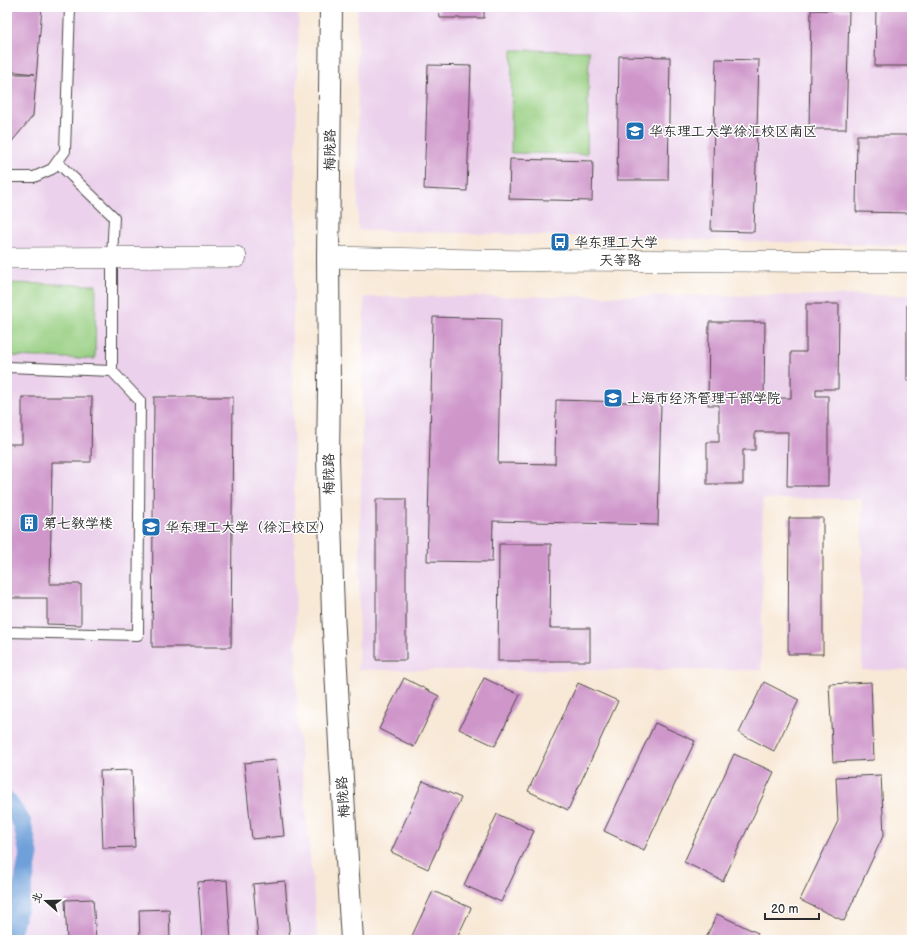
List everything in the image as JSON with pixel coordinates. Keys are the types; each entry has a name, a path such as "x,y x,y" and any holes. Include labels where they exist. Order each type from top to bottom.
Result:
{"street":[{"name":"梅陇路","path":"331,7 328,257 328,459 333,612 352,940"},
{"path":"7,258 236,257"},
{"name":"天等路","path":"328,257 530,261 912,262"}],"lane":[{"path":"7,177 34,177 52,169 65,151 70,7"},
{"path":"7,632 138,635 140,401 112,371 112,257 114,217 57,162"},
{"path":"7,367 112,371"}],"shaded area":[{"name":"华东理工大学（徐汇校区）","path":"7,7 299,7 295,194 297,237 292,338 297,716 318,940 7,940"},
{"name":"华东理工大学徐汇校区南区","path":"357,7 912,7 912,246 358,230"},
{"name":"上海市经济管理干部学院","path":"912,295 912,670 862,670 862,499 763,499 761,670 358,670 364,297"}],"green space":[{"path":"512,50 589,51 587,154 511,153"},
{"path":"7,283 96,285 95,359 7,356"}],"building":[{"path":"7,7 42,7 33,116 9,145 7,144 7,74 35,74 7,71"},
{"path":"439,7 484,7 484,18 440,18"},
{"path":"876,7 912,7 912,66 875,66"},
{"path":"811,10 849,11 846,129 809,129"},
{"path":"619,56 670,57 668,180 617,180"},
{"path":"716,59 759,60 754,232 711,231"},
{"path":"428,65 471,66 467,191 424,189"},
{"path":"857,135 912,135 912,213 856,212"},
{"path":"510,159 593,161 592,201 509,199"},
{"path":"806,304 839,304 838,389 816,389 816,396 828,396 828,486 787,486 788,432 755,432 755,450 743,450 743,484 707,484 707,442 719,442 719,405 708,405 709,322 765,322 764,398 791,398 791,352 806,352"},
{"path":"907,305 912,305 912,381 907,381"},
{"path":"433,317 501,319 498,463 555,464 556,400 661,403 658,525 493,521 492,562 427,561"},
{"name":"第七教学楼","path":"22,397 92,397 91,462 52,462 50,584 81,584 81,625 47,624 47,598 7,598 7,444 22,444"},
{"path":"154,397 233,397 231,647 152,647"},
{"path":"376,499 406,499 406,660 376,660"},
{"path":"789,518 823,518 823,654 788,654"},
{"path":"499,544 551,544 550,628 590,628 590,661 498,661"},
{"path":"404,678 439,696 414,747 379,729"},
{"path":"484,678 520,695 495,746 459,729"},
{"path":"764,682 799,700 774,751 739,733"},
{"path":"871,682 874,760 833,762 829,684"},
{"path":"578,683 618,701 568,810 528,791"},
{"path":"655,723 695,741 644,850 604,831"},
{"path":"734,754 774,772 723,881 684,862"},
{"path":"276,760 284,836 252,839 244,763"},
{"path":"132,770 135,847 103,848 100,771"},
{"path":"881,775 884,834 844,921 800,900 838,821 836,777"},
{"path":"423,781 461,798 428,869 391,852"},
{"path":"497,814 534,831 501,902 464,885"},
{"path":"227,880 231,940 202,940 198,882"},
{"path":"285,881 290,940 258,940 253,884"},
{"path":"433,891 471,908 456,940 410,940"},
{"path":"93,899 96,940 67,940 65,900"},
{"path":"169,909 170,940 140,940 139,910"},
{"path":"717,914 758,933 754,940 705,940"}],"waterway":[{"path":"7,801 22,823 29,854 20,901 9,940"}],"place":[{"name":"华东理工大学徐汇校区南区","path":"635,131"},
{"name":"华东理工大学","path":"560,242"},
{"name":"上海市经济管理干部学院","path":"613,398"},
{"name":"第七教学楼","path":"29,523"},
{"name":"华东理工大学（徐汇校区）","path":"151,527"}]}
